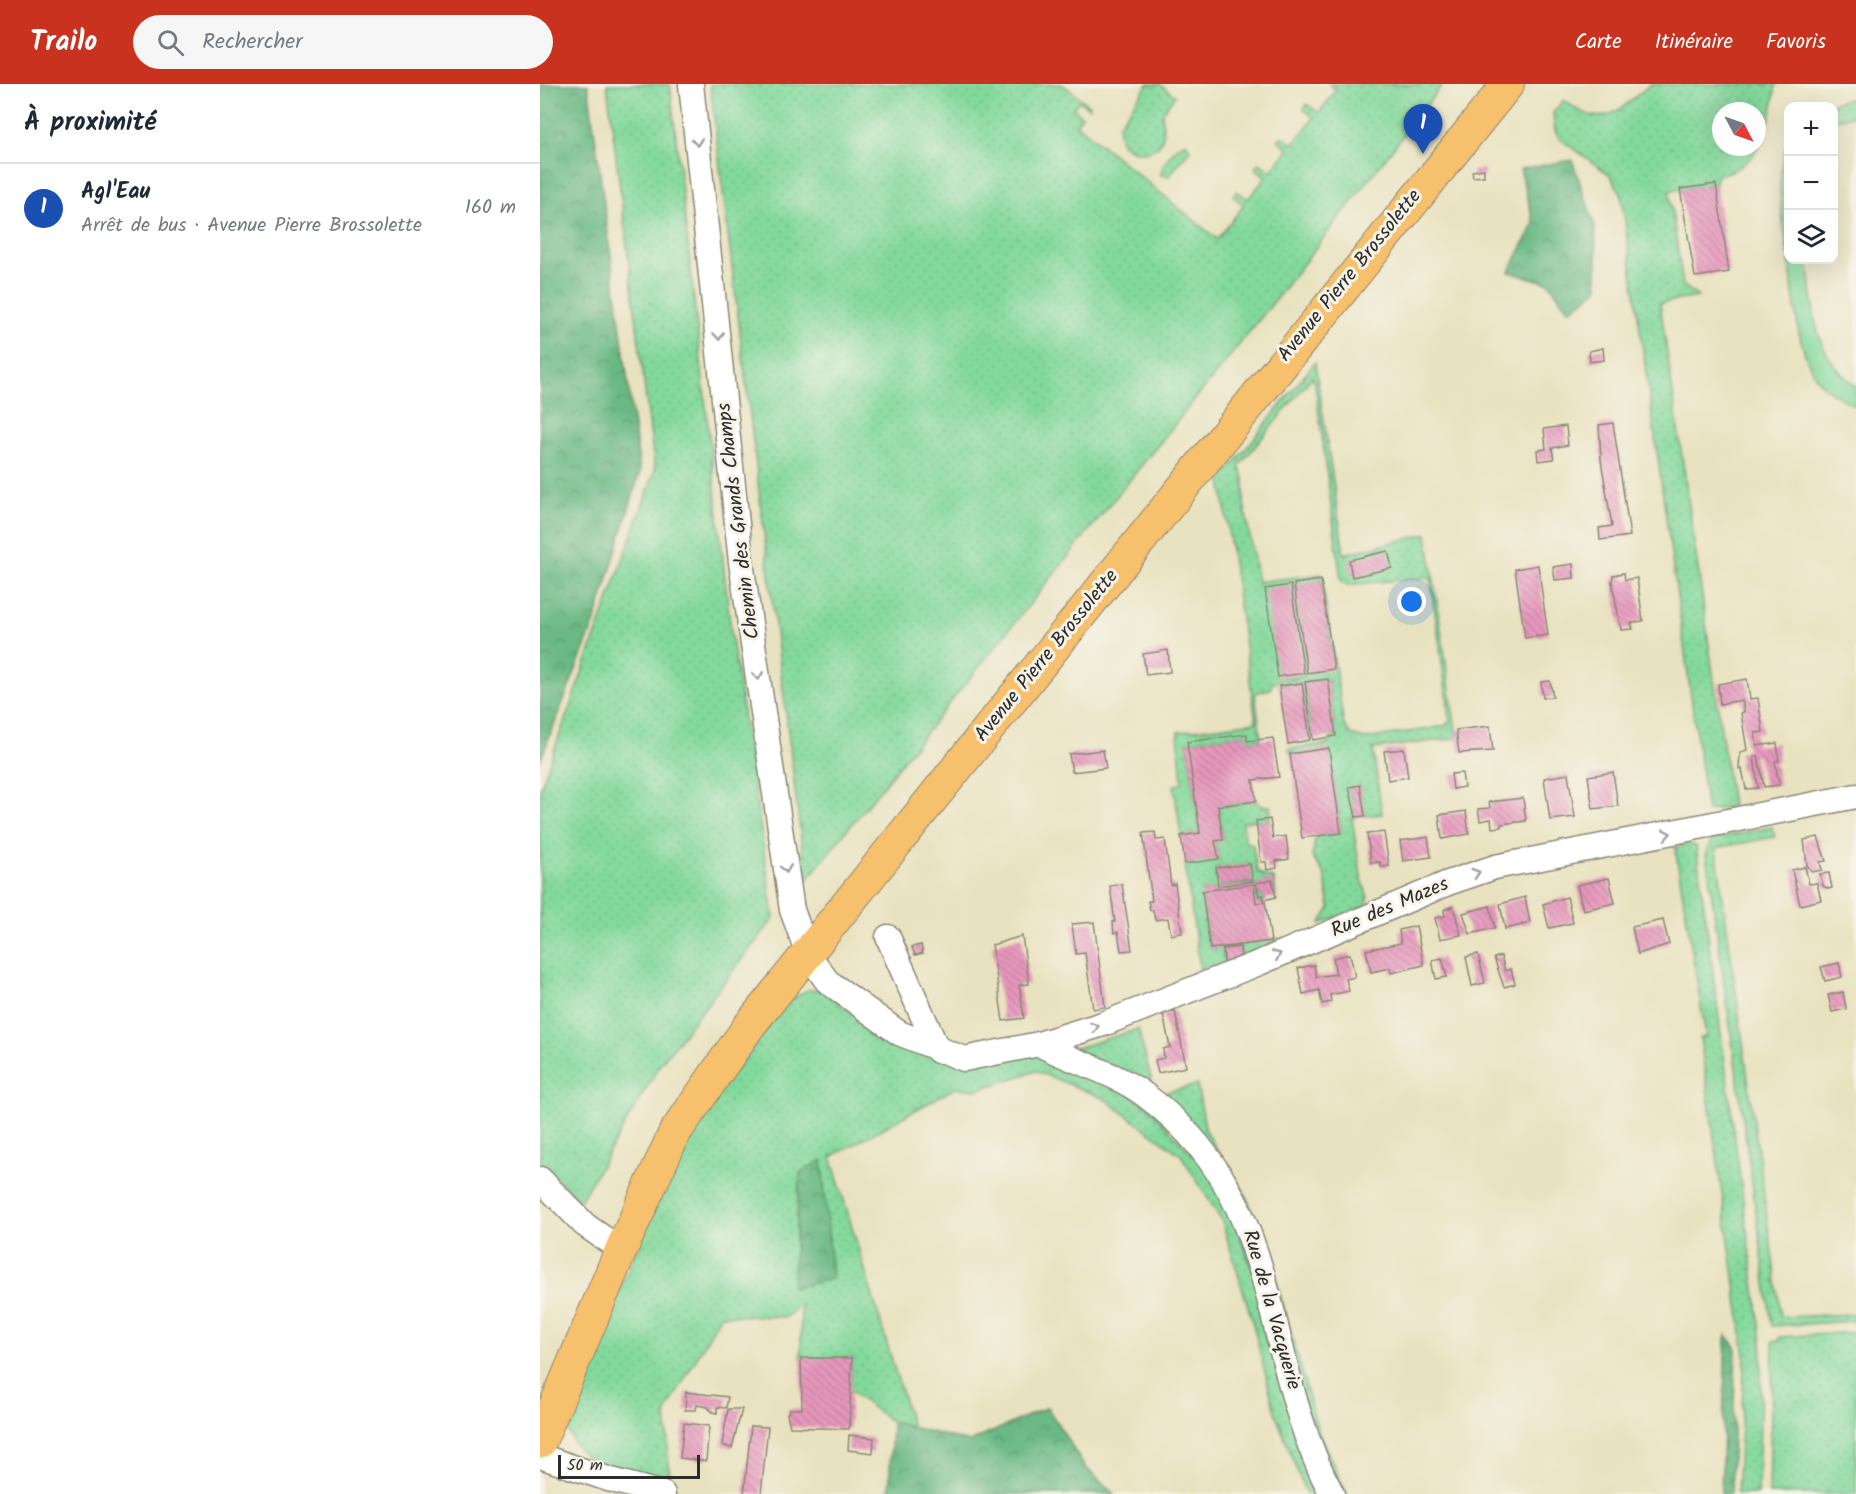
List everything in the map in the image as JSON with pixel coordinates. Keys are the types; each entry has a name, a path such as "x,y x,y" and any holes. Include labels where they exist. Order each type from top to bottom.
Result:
{"main road":[{"name":"Avenue Pierre Brossolette","path":"540,1442 621,1250 674,1134 749,1026 1508,84"}],"street":[{"name":"Chemin des Grands Champs","path":"691,84 741,562 792,910 808,954"},
{"name":"Rue des Mazes","path":"808,954 827,981 872,1015 899,1033 938,1051 964,1059 1039,1044 1103,1024 1179,996 1448,884 1495,867 1856,796"},
{"path":"888,937 938,1051"},
{"name":"Rue de la Vacquerie","path":"1039,1044 1074,1061 1110,1074 1142,1093 1170,1114 1214,1163 1248,1228 1275,1314 1300,1413 1317,1466 1332,1494"},
{"path":"540,1179 585,1224 621,1250"},
{"path":"540,1456 608,1479 663,1494"}],"green space":[{"path":"540,84 588,84 640,472 595,621 540,761"},
{"path":"607,84 670,84 731,632 774,918 661,1063 580,1201 540,1161 540,789 655,471"},
{"path":"710,84 1062,84 1090,106 1089,108 1079,101 1073,108 1082,116 1076,124 1217,239 1244,205 1233,196 1237,191 1248,199 1266,177 1255,168 1259,163 1271,171 1289,149 1278,140 1282,136 1293,144 1314,118 1304,109 1307,104 1319,113 1336,90 1329,84 1443,84 1276,299 806,881"},
{"path":"1148,84 1160,84 1175,96 1163,112 1163,136 1160,143 1151,150 1138,152 1121,142 1118,126"},
{"path":"1651,84 1776,84 1766,131 1766,102 1712,102 1712,156 1752,156 1745,163 1717,175 1716,184 1669,191 1683,285 1698,297 1660,303 1732,806 1707,811 1621,193 1610,175 1560,139 1555,131 1553,113 1564,100 1578,110 1600,117 1619,110"},
{"path":"1856,97 1856,115 1838,119 1837,102"},
{"path":"1186,142 1190,150 1169,176 1161,175 1170,156"},
{"path":"1784,155 1784,226 1780,198"},
{"path":"1572,160 1595,226 1598,289 1569,311 1549,283 1509,272 1534,223 1520,169"},
{"path":"1790,264 1808,264 1814,314 1822,345 1841,373 1856,387 1856,406 1836,395 1818,380 1810,367 1797,322"},
{"path":"1315,362 1344,554 1427,534 1457,738 1373,749 1382,814 1365,816 1360,786 1349,787 1356,817 1352,818 1361,876 1368,898 1366,906 1320,924 1330,908 1324,873 1312,857 1316,836 1341,832 1329,749 1290,754 1289,749 1330,743 1332,737 1336,736 1328,679 1305,682 1313,740 1310,740 1302,683 1279,686 1286,681 1305,676 1282,679 1272,684 1270,689 1255,693 1261,739 1247,741 1246,734 1187,742 1200,833 1181,836 1174,786 1182,783 1178,732 1256,722 1221,480","holes":["1312,377 1315,384 1341,580 1347,585 1430,577 1450,720 1445,726 1365,739 1351,735 1344,725 1321,574 1258,582 1244,504 1244,478 1239,466"]},
{"path":"1256,801 1262,806 1270,806 1270,819 1243,822 1245,842 1252,844 1256,867 1261,874 1274,878 1276,897 1272,880 1256,884 1259,896 1263,895 1265,902 1256,903 1253,884 1202,891 1210,949 1286,938 1241,956 1240,947 1223,949 1224,963 1200,969 1185,864 1219,859 1215,841 1223,839 1218,806","holes":["1250,864 1252,882 1219,886 1216,868"]},
{"path":"1772,827 1775,837 1716,848 1781,1317 1856,1314 1856,1321 1772,1326 1706,853 1712,839"},
{"path":"1690,844 1696,846 1762,1342 1758,1494 1737,1494 1745,1355 1700,1038 1706,1037 1675,847"},
{"path":"808,990 820,990 887,1037 1039,1055 1138,1096 1227,1191 1328,1494 1306,1494 1275,1412 1252,1320 1222,1221 1181,1155 1103,1098 1036,1071 977,1090 955,1088 831,1157 912,1427 892,1422 850,1391 852,1358 801,1358 801,1304 786,1317 721,1315 666,1412 670,1484 620,1472 589,1459 570,1435 566,1417 668,1175 701,1118 735,1070 783,1008 793,998"},
{"path":"1138,1029 1154,1089 1163,1093 1197,1085 1206,1132 1246,1195 1270,1258 1318,1431 1347,1494 1337,1494 1206,1147 1067,1051"},
{"path":"822,1160 832,1279 792,1288 800,1173"},
{"path":"1856,1332 1856,1494 1769,1494 1773,1341 1780,1340 1780,1337"},
{"path":"1726,1334 1736,1347 1731,1494 1721,1494"},
{"path":"1047,1407 1084,1466 1114,1494 889,1494 892,1422 970,1442"}],"building":[{"path":"1484,169 1484,176 1473,177 1472,171"},
{"path":"1716,184 1729,272 1695,277 1680,189"},
{"path":"1603,348 1604,360 1590,362 1589,351"},
{"path":"1613,423 1630,536 1600,540 1599,528 1612,526 1601,460 1599,425"},
{"path":"1566,426 1568,445 1552,448 1554,459 1538,461 1537,450 1546,449 1544,429"},
{"path":"1388,551 1392,568 1352,577 1349,560"},
{"path":"1573,564 1574,578 1555,580 1553,567"},
{"path":"1538,565 1548,635 1525,638 1515,569"},
{"path":"1624,573 1625,580 1637,578 1643,621 1631,623 1633,629 1621,630 1612,582 1613,575"},
{"path":"1321,580 1334,669 1307,673 1294,584"},
{"path":"1291,585 1304,673 1278,677 1265,589"},
{"path":"1168,650 1170,672 1146,675 1143,654"},
{"path":"1328,679 1336,736 1313,740 1305,682"},
{"path":"1747,679 1750,699 1758,698 1763,732 1755,733 1757,746 1777,743 1779,761 1775,761 1779,785 1764,787 1758,756 1754,756 1758,788 1746,789 1742,769 1739,769 1740,752 1747,750 1741,713 1744,712 1742,700 1720,704 1718,684"},
{"path":"1550,681 1553,697 1543,698 1541,682"},
{"path":"1302,683 1310,740 1288,744 1279,686"},
{"path":"1490,726 1493,751 1459,753 1456,730"},
{"path":"1247,734 1247,741 1273,738 1279,777 1253,780 1256,801 1218,806 1223,840 1215,841 1219,859 1185,864 1181,836 1200,833 1187,742"},
{"path":"1329,748 1341,833 1302,838 1290,754"},
{"path":"1404,749 1408,777 1388,780 1384,751"},
{"path":"1103,750 1106,768 1072,772 1069,754"},
{"path":"1613,772 1618,806 1593,809 1588,776"},
{"path":"1462,773 1464,787 1453,789 1451,774"},
{"path":"1568,774 1575,817 1550,820 1544,778"},
{"path":"1360,785 1365,816 1356,817 1349,787"},
{"path":"1523,798 1526,821 1501,824 1501,827 1492,828 1491,819 1480,821 1478,809 1490,808 1489,802"},
{"path":"1466,811 1469,834 1442,839 1439,815"},
{"path":"1270,819 1273,838 1286,836 1289,859 1276,861 1277,868 1267,870 1266,862 1261,862 1256,821"},
{"path":"1155,832 1156,840 1165,839 1171,885 1175,884 1182,933 1171,935 1168,918 1155,920 1153,910 1150,910 1148,901 1152,901 1143,833"},
{"path":"1384,832 1389,866 1381,867 1380,862 1371,863 1367,834"},
{"path":"1428,837 1431,857 1403,861 1400,841"},
{"path":"1818,837 1826,861 1820,862 1822,870 1812,872 1807,865 1804,840"},
{"path":"1250,864 1253,881 1218,886 1216,868"},
{"path":"1805,867 1809,884 1817,883 1821,900 1800,905 1792,870"},
{"path":"1829,873 1832,888 1829,889 1823,886 1820,874"},
{"path":"1609,878 1615,903 1583,910 1577,885"},
{"path":"1272,880 1276,897 1264,900 1263,895 1259,896 1256,883"},
{"path":"1122,884 1132,950 1121,951 1118,932 1114,933 1113,922 1115,922 1110,886"},
{"path":"1254,884 1256,903 1265,902 1271,941 1210,949 1202,891"},
{"path":"1525,897 1530,923 1505,929 1500,904"},
{"path":"1567,897 1573,923 1549,928 1543,904"},
{"path":"1453,906 1461,935 1440,939 1435,918 1445,916 1444,910"},
{"path":"1490,906 1495,928 1470,934 1463,913"},
{"path":"1663,920 1669,944 1638,954 1632,927"},
{"path":"1094,922 1105,1007 1093,1009 1085,953 1076,954 1072,924"},
{"path":"1416,926 1424,965 1391,973 1390,968 1371,972 1366,950 1401,943 1399,930"},
{"path":"1022,936 1029,984 1019,985 1024,1018 1003,1021 992,945"},
{"path":"921,945 923,953 915,955 912,947"},
{"path":"1240,947 1241,956 1224,963 1223,949"},
{"path":"1350,954 1355,977 1346,979 1349,991 1330,995 1331,1002 1322,1004 1319,990 1303,994 1298,968 1314,965 1316,977 1336,974 1333,958"},
{"path":"1478,954 1485,983 1472,986 1466,957"},
{"path":"1501,956 1505,971 1511,969 1515,984 1504,987 1494,958"},
{"path":"1442,958 1447,977 1436,979 1432,960"},
{"path":"1839,963 1842,977 1825,981 1821,967"},
{"path":"1843,992 1846,1009 1832,1012 1828,995"},
{"path":"1175,1011 1186,1067 1158,1073 1155,1060 1164,1058 1163,1049 1170,1047 1163,1014"},
{"path":"801,1358 852,1358 849,1429 790,1427 787,1414 790,1409 802,1409"},
{"path":"686,1392 728,1397 726,1408 717,1407 717,1413 712,1412 708,1407 697,1405 696,1410 685,1410"},
{"path":"728,1409 742,1409 732,1448 722,1445"},
{"path":"684,1423 709,1426 706,1461 680,1458"},
{"path":"751,1426 768,1427 761,1494 744,1494"},
{"path":"849,1435 874,1438 873,1453 848,1450"}],"place":[{"name":"Agl'Eau","path":"1423,154"}]}
